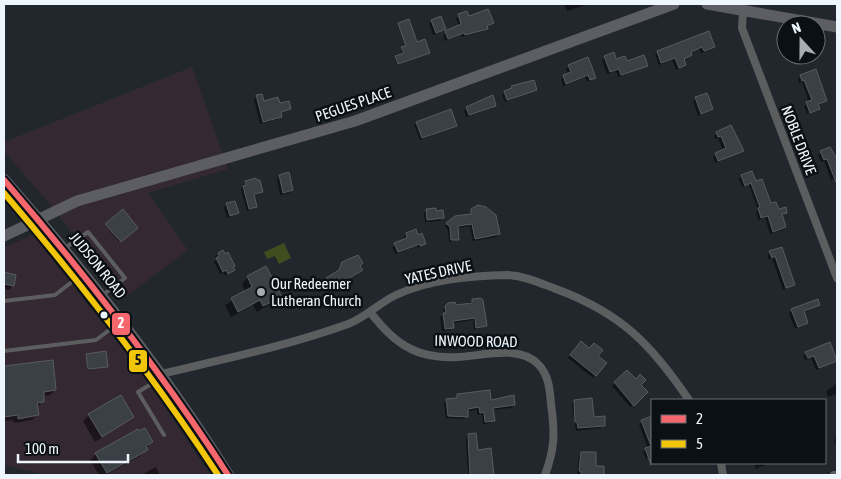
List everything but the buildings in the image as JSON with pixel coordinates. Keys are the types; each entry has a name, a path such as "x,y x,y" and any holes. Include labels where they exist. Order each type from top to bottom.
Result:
{"main road":[{"name":"JUDSON ROAD","path":"4,180 122,320 228,475"}],"street":[{"name":"PEGUES PLACE","path":"4,236 81,200 355,121 674,4"},
{"path":"707,4 837,27"},
{"name":"NOBLE DRIVE","path":"743,10 742,28 837,278"},
{"name":"YATES DRIVE","path":"162,376 266,350 348,324 396,295 423,286 493,275 521,276 579,298 610,315 654,353 689,399"},
{"name":"INWOOD ROAD","path":"370,312 394,338 419,352 456,357 518,354 538,364 548,385 555,434 552,456 545,475"}],"lane":[{"path":"64,249 88,232 125,278 102,296"},
{"path":"4,301 54,296 84,273"},
{"path":"4,351 96,340 122,320"},
{"path":"162,376 138,392 164,435"}],"shaded area":[{"path":"192,67 228,169 148,193 188,250 124,298 47,201 4,151 4,142"},
{"path":"33,235 146,379 210,475 46,475 4,465 4,247"}],"green space":[{"path":"284,243 291,258 279,264 275,256 267,259 264,252"}],"transit line":[{"name":"2","path":"4,180 64,251 121,324 176,398 228,475"},
{"name":"5","path":"4,193 61,261 115,331 168,402 218,475"}],"place":[{"name":"Our Redeemer Lutheran Church","path":"261,292"}]}
